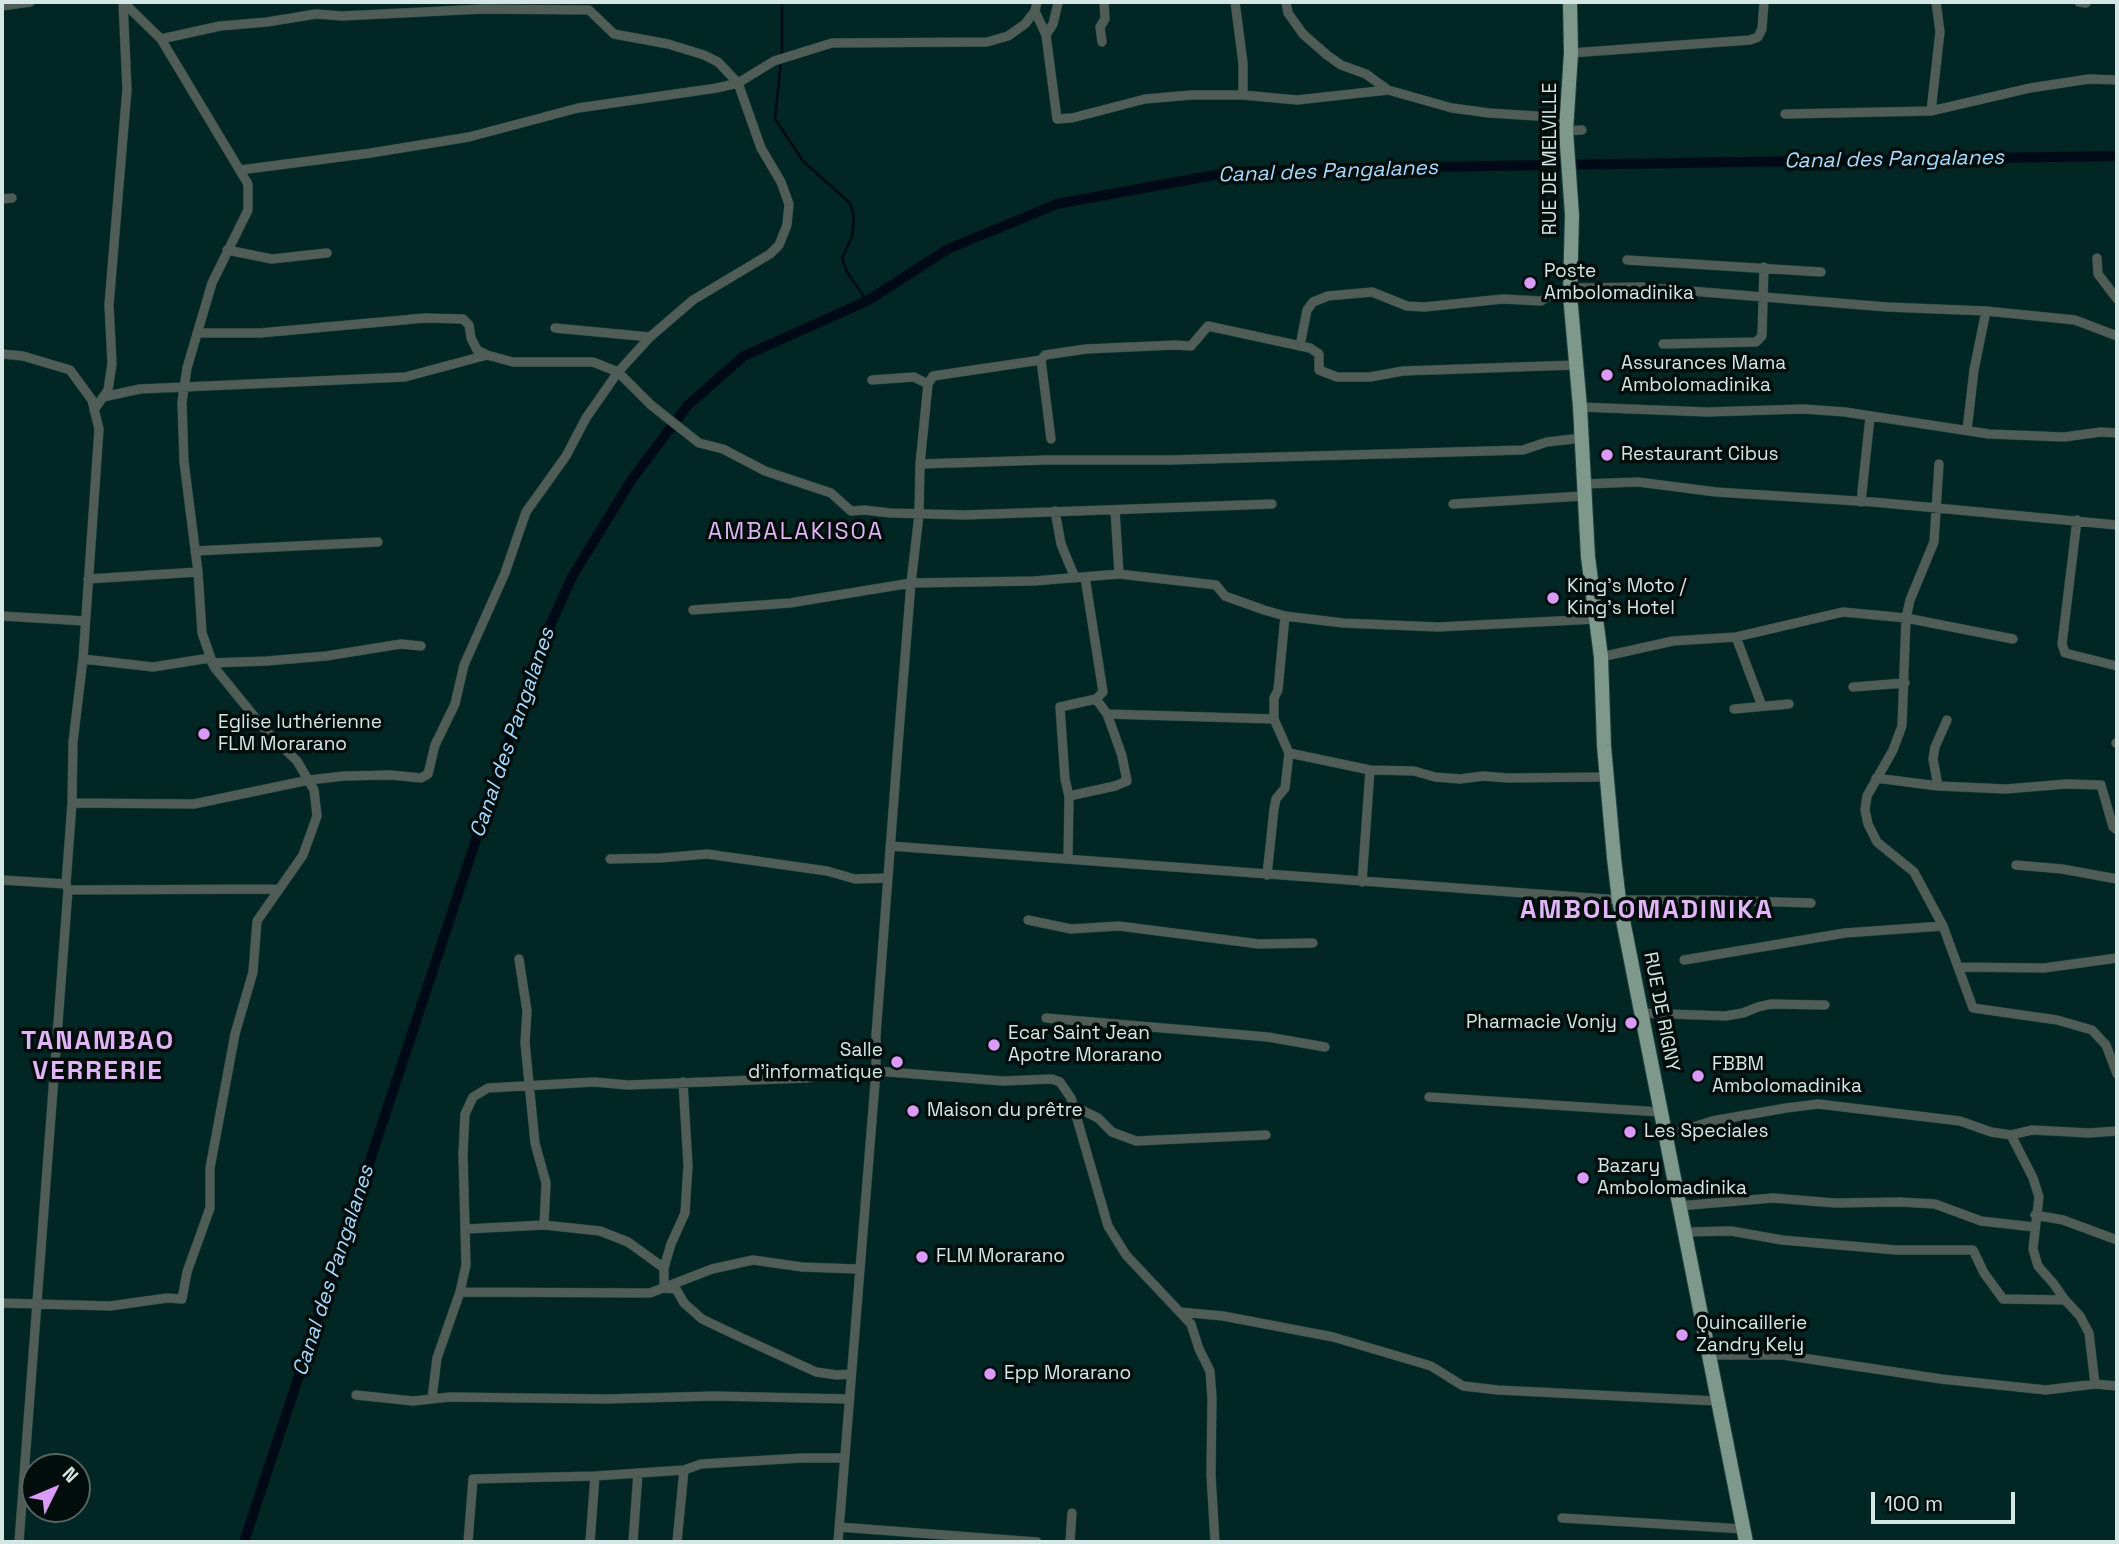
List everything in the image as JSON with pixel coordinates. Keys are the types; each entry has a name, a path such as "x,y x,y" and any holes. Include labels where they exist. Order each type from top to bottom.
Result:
{"main road":[{"name":"RUE DE MELVILLE","path":"1570,2 1567,124 1572,215 1570,291 1584,490"},
{"name":"RUE DE RIGNY","path":"1584,490 1592,595 1601,657 1607,776 1619,900 1707,1355 1745,1536"}],"street":[{"path":"2,6 30,2"},
{"path":"2,1303 110,1306 167,1298 182,1300 187,1272 210,1208 210,1168 235,1034 253,972 257,921 303,855 317,816 314,790 309,780 297,761 267,732 211,660 202,633 198,572 184,462 182,402 197,333 212,283 248,210 248,184 161,39 123,2"},
{"path":"94,410 108,390 112,363 109,305 127,89 123,2"},
{"path":"1102,42 1100,27 1105,19 1104,2"},
{"path":"1235,2 1243,63 1243,95"},
{"path":"1286,2 1288,13 1303,34 1326,55 1341,65 1366,74 1388,90 1452,108 1567,124 1583,130"},
{"path":"1570,53 1751,40 1758,37 1762,29 1763,2"},
{"path":"1931,111 1940,32 1936,2"},
{"path":"1046,35 1053,24 1058,3"},
{"path":"1036,6 1046,35 1057,119 1072,118 1145,99 1243,95 1297,100 1388,90"},
{"path":"240,170 469,137 578,108 738,83 774,61 832,43 987,42 1008,36 1025,24 1036,6"},
{"path":"72,803 194,804 309,780 380,775 421,778 428,774 435,745 455,704 464,665 505,573 526,512 559,466 586,418 618,372 650,337 693,300 771,254 779,245 787,225 789,204 761,148 738,83 718,62 704,55 668,44 614,34 589,10 483,9 342,16 316,14 220,26 161,39"},
{"path":"1784,114 1931,111 2030,88 2089,79 2117,80"},
{"path":"227,250 272,258 327,253"},
{"path":"2097,258 2098,274 2117,299"},
{"path":"1627,260 1821,272"},
{"path":"1663,344 1756,342 1762,336 1764,267"},
{"path":"1300,346 1307,310 1312,302 1328,296 1372,292 1407,306 1424,307 1503,299 1541,301 1551,295 1570,291 1641,287 1887,307 1986,311 2075,320 2117,332"},
{"path":"1967,430 1974,370 1986,311"},
{"path":"197,333 260,333 452,317 463,319 469,325 477,350 487,355 513,362 593,362 618,372 651,405 699,443 723,449 765,471 831,493 851,512 864,510 919,514 1272,504"},
{"path":"838,1542 876,1071 876,1035 890,846 919,514 920,464 928,384 933,376 1041,360 1045,355 1086,349 1191,346 1208,326 1315,350 1320,359 1320,370 1337,377 1370,377 1403,371 1575,365"},
{"path":"555,328 650,337"},
{"path":"2,353 23,356 70,370 92,400 99,429 83,659 73,742 67,887 19,1542"},
{"path":"103,397 140,389 405,377 487,355"},
{"path":"1041,360 1051,439"},
{"path":"872,380 914,377 928,384"},
{"path":"1580,407 1707,412 1804,409 1845,412 1989,434 2064,437 2101,432 2117,433"},
{"path":"1861,502 1870,417"},
{"path":"920,464 1523,450 1547,442 1581,438"},
{"path":"1939,464 1934,542 1910,600 1906,618 1902,726 1893,750 1867,796 1865,810 1868,824 1877,842 1913,872 1943,926 1973,1008 2057,1020 2092,1030 2106,1045 2117,1074"},
{"path":"1453,504 1638,482 1716,492 2117,525"},
{"path":"1115,510 1119,574"},
{"path":"1055,511 1061,544 1074,578"},
{"path":"2077,520 2062,644 2065,653 2117,666"},
{"path":"195,551 379,542"},
{"path":"88,579 198,572"},
{"path":"693,610 790,603 911,583 1034,582 1119,574 1216,585 1225,596 1285,616 1343,623 1438,627 1597,620"},
{"path":"1068,859 1069,796 1065,779 1060,707 1096,699 1103,692 1085,577"},
{"path":"1601,657 1672,641 1736,637 1843,612 1906,618 2013,639"},
{"path":"2,616 85,621"},
{"path":"1267,875 1274,808 1276,799 1285,789 1289,754 1274,719 1285,616"},
{"path":"1736,637 1762,706"},
{"path":"83,659 153,667 211,660 267,661 326,656 401,644 421,646"},
{"path":"1853,687 1905,683"},
{"path":"1069,796 1127,781 1122,756 1107,714 1096,699"},
{"path":"1734,709 1789,704"},
{"path":"1107,714 1274,719"},
{"path":"1938,786 1933,759 1935,747 1947,720"},
{"path":"1289,754 1370,770 1414,771 1435,778 1607,776"},
{"path":"1362,882 1370,770"},
{"path":"1876,778 1938,786 2006,789 2066,784 2101,785 2113,827 2117,830"},
{"path":"890,846 1619,900 1811,903"},
{"path":"610,859 707,854 827,871 855,879 888,878"},
{"path":"2016,865 2117,878"},
{"path":"2,880 67,887 278,889"},
{"path":"1028,920 1071,929 1119,926 1259,944 1313,943"},
{"path":"1684,960 1845,933 1943,926"},
{"path":"1958,967 2044,968 2117,958"},
{"path":"519,959 527,1012 525,1043 528,1085 535,1143 546,1183 544,1225"},
{"path":"1641,1013 1725,1016 1771,1004 1825,1005"},
{"path":"1046,1018 1268,1037 1325,1047"},
{"path":"432,1398 437,1359 460,1292 466,1265 463,1154 466,1114 474,1097 488,1088 594,1082 628,1085 806,1078 836,1072 876,1071 1003,1081 1052,1079 1060,1082 1074,1106 1108,1226 1126,1255 1191,1324 1210,1371 1215,1542"},
{"path":"664,1288 664,1268 685,1213 688,1166 683,1082"},
{"path":"1429,1097 1660,1112"},
{"path":"1665,1136 1712,1121 1818,1104 1960,1121 1991,1132 2011,1135 2032,1130 2089,1133 2117,1131"},
{"path":"1074,1106 1098,1118 1112,1132 1136,1141 1266,1135"},
{"path":"2011,1135 2034,1178 2039,1197 2033,1249 2038,1266 2080,1316 2089,1333 2095,1384"},
{"path":"1678,1206 1773,1198 1835,1203 1935,1204 1981,1221 2034,1227"},
{"path":"2035,1215 2063,1220 2117,1241"},
{"path":"466,1229 544,1225 600,1231 628,1242 664,1268"},
{"path":"1684,1232 1731,1231 1782,1240 1896,1250 1973,1250 1984,1273 2003,1299 2065,1300"},
{"path":"460,1292 640,1293 664,1288 712,1269 753,1260 802,1268 858,1269"},
{"path":"664,1288 676,1289 684,1303 702,1319 741,1338 816,1371 837,1375 850,1374"},
{"path":"1180,1312 1223,1316 1333,1337 1431,1366 1463,1386 1717,1401"},
{"path":"1707,1355 1783,1355 1941,1379 2046,1390 2095,1384 2117,1386"},
{"path":"356,1395 413,1401 432,1398 530,1396 607,1399 715,1396 849,1399"},
{"path":"468,1542 473,1479 595,1476 684,1470 701,1464 844,1458"},
{"path":"677,1542 684,1470"},
{"path":"633,1542 638,1473"},
{"path":"590,1542 595,1476"},
{"path":"1070,1542 1072,1513"},
{"path":"1562,1518 1745,1536"},
{"path":"839,1527 967,1539 1037,1542"}],"waterway":[{"path":"782,2 782,54"},
{"path":"781,61 775,119 803,161 850,203 854,217 852,237 842,258 847,272 867,301"},
{"name":"Canal des Pangalanes","path":"244,1542 538,652 572,577 632,479 688,405 744,356 867,301 948,249 1057,204 1231,172 2117,156"}],"place":[{"name":"Poste Ambolomadinika","path":"1530,283"},
{"name":"Assurances Mama Ambolomadinika","path":"1607,375"},
{"name":"Restaurant Cibus","path":"1607,455"},
{"name":"King's Moto / King's Hotel","path":"1553,598"},
{"name":"Eglise luthérienne FLM Morarano","path":"204,734"},
{"name":"Pharmacie Vonjy","path":"1631,1023"},
{"name":"Ecar Saint Jean Apotre Morarano","path":"994,1045"},
{"name":"Salle d'informatique","path":"897,1062"},
{"name":"FBBM Ambolomadinika","path":"1698,1076"},
{"name":"Maison du prêtre","path":"913,1111"},
{"name":"Les Speciales","path":"1630,1132"},
{"name":"Bazary Ambolomadinika","path":"1583,1178"},
{"name":"FLM Morarano","path":"922,1257"},
{"name":"Quincaillerie Zandry Kely","path":"1682,1335"},
{"name":"Epp Morarano","path":"990,1374"}],"district":[{"name":"AMBALAKISOA","path":"796,533"},
{"name":"AMBOLOMADINIKA","path":"1647,911"},
{"name":"TANAMBAO VERRERIE","path":"98,1057"}]}
